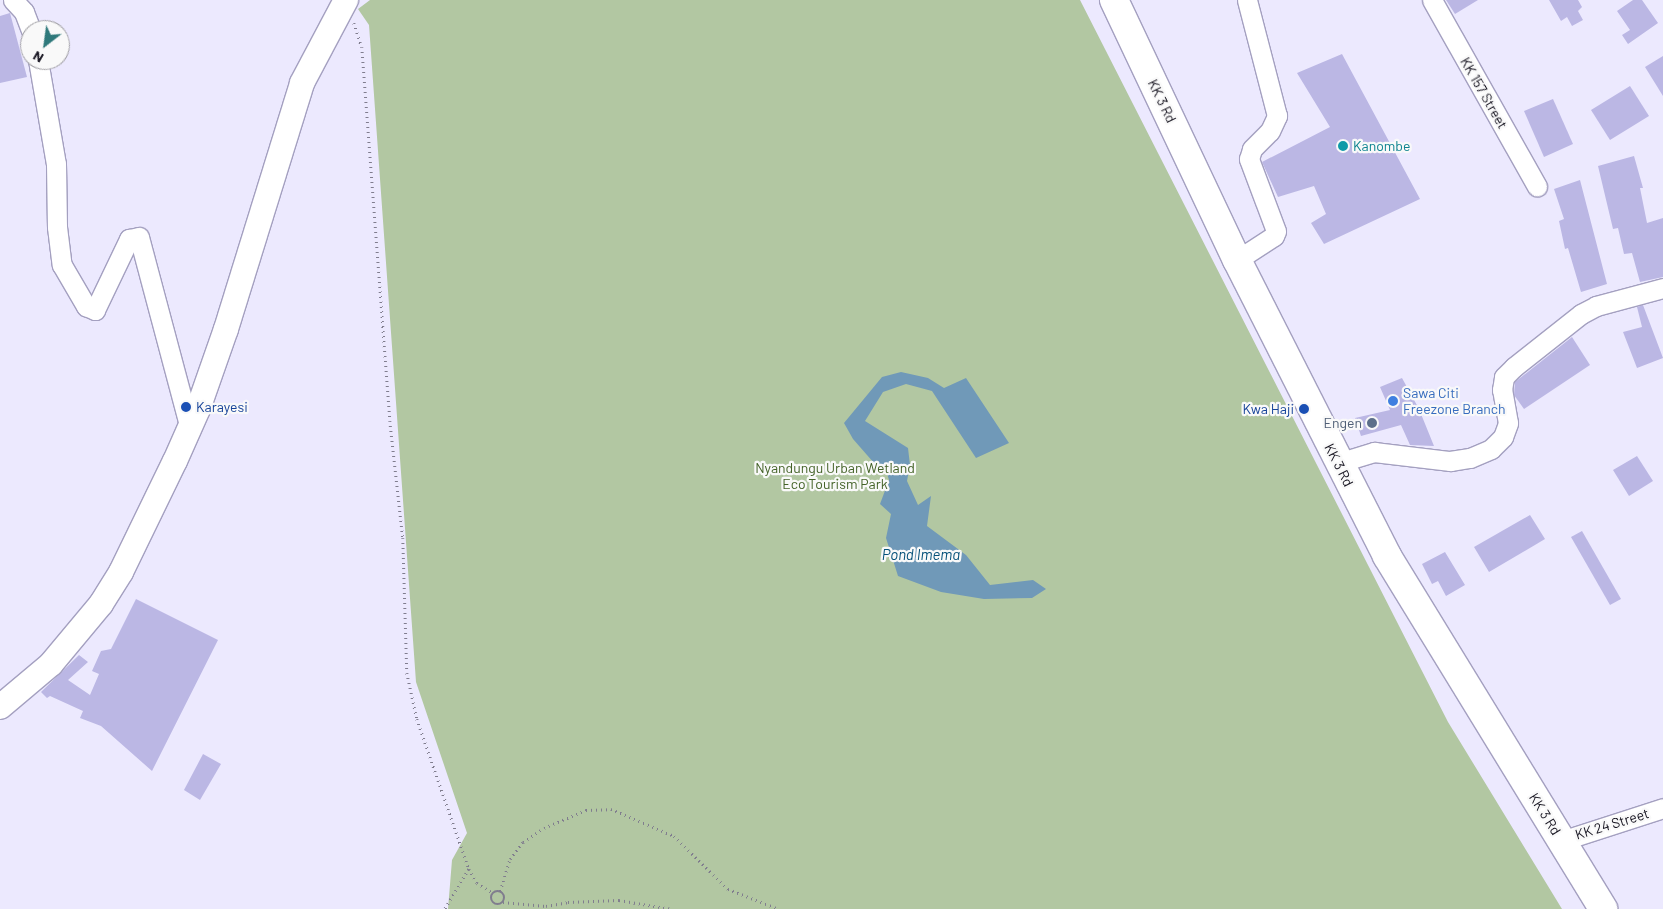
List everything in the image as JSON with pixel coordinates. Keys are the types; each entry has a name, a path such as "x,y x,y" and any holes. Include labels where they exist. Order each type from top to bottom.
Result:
{"highway":[{"name":"KK 3 Rd","path":"1114,0 1237,260 1338,463 1392,564 1603,909"}],"main road":[{"path":"0,707 50,664 101,604 121,572 190,429 226,329 302,83 340,3"}],"street":[{"path":"13,0 24,12 27,20"},
{"path":"1237,260 1274,236 1276,232 1249,159 1252,149 1270,131 1277,116 1247,0"},
{"name":"KK 157 Street","path":"1432,0 1537,186"},
{"path":"40,70 56,164 57,233 62,265 86,306 95,310 129,239 139,237 190,429"},
{"path":"1338,463 1374,452 1450,460 1470,458 1491,448 1502,438 1508,423 1502,390 1504,377 1514,367 1581,314 1596,306 1663,288"},
{"name":"KK 24 Street","path":"1561,840 1663,808"}],"path":[{"path":"340,3 354,22 362,47 390,421 403,538 407,672 417,719 469,869 477,883 493,893 500,891"},
{"path":"500,891 510,859 523,842 544,828 586,810 611,809 674,836 728,890 779,909"},
{"path":"445,909 469,869"},
{"path":"500,891 504,896 503,902"},
{"path":"493,893 491,897 494,903 503,902 546,906 568,902 619,900 671,909"}],"green space":[{"name":"Nyandungu Urban Wetland Eco Tourism Park","path":"370,0 1080,0 1448,722 1562,909 448,909 452,860 467,833 416,682 369,25 358,9"}],"water":[{"name":"Pond Imema","path":"901,372 928,378 944,388 966,378 1009,443 976,458 932,391 906,384 883,392 865,421 908,448 910,465 907,481 918,505 931,496 927,526 966,555 990,585 1033,580 1046,589 1032,598 984,599 941,592 898,576 886,538 891,514 880,504 889,480 885,467 874,463 853,439 844,423 882,377"}],"building":[{"path":"1446,0 1478,0 1455,14"},
{"path":"1549,0 1578,0 1582,7 1578,11 1583,20 1572,26 1567,17 1561,21"},
{"path":"1633,0 1642,0 1658,23 1628,44 1622,35 1630,30 1617,11"},
{"path":"10,13 20,51 20,70 25,70 27,77 0,83 0,16"},
{"name":"Kanombe","path":"1342,54 1420,199 1324,244 1311,223 1326,214 1314,186 1278,197 1262,162 1330,127 1297,73"},
{"path":"1663,56 1663,96 1645,67"},
{"path":"1630,86 1649,116 1610,140 1591,110"},
{"path":"1553,99 1573,144 1544,157 1524,111"},
{"path":"1634,156 1643,188 1640,188 1647,223 1663,218 1663,277 1640,282 1632,253 1624,254 1618,228 1613,229 1598,166"},
{"path":"1580,180 1607,284 1581,292 1568,248 1565,249 1559,221 1564,219 1554,189"},
{"path":"1643,305 1663,358 1637,368 1623,332 1642,327 1637,307"},
{"path":"1572,337 1590,365 1524,409 1514,395 1515,382"},
{"path":"1402,378 1419,409 1434,446 1410,445 1401,425 1361,436 1355,418 1390,410 1380,387"},
{"path":"1637,456 1653,481 1629,496 1613,470"},
{"path":"1530,515 1545,539 1489,572 1474,547"},
{"path":"1582,531 1621,599 1610,605 1571,537"},
{"path":"1445,552 1465,585 1446,596 1438,581 1432,584 1422,564"},
{"path":"136,599 218,640 152,771 101,726 80,718 83,711 50,696 47,698 41,692 79,655 88,662 68,680 90,695 99,674 92,671 101,651 111,649"},
{"path":"203,754 221,764 200,800 184,790"}],"place":[{"name":"Kanombe","path":"1343,146"},
{"name":"Sawa Citi Freezone Branch","path":"1393,401"},
{"name":"Karayesi","path":"186,407"},
{"name":"Kwa Haji","path":"1304,409"},
{"name":"Engen","path":"1372,423"}]}
